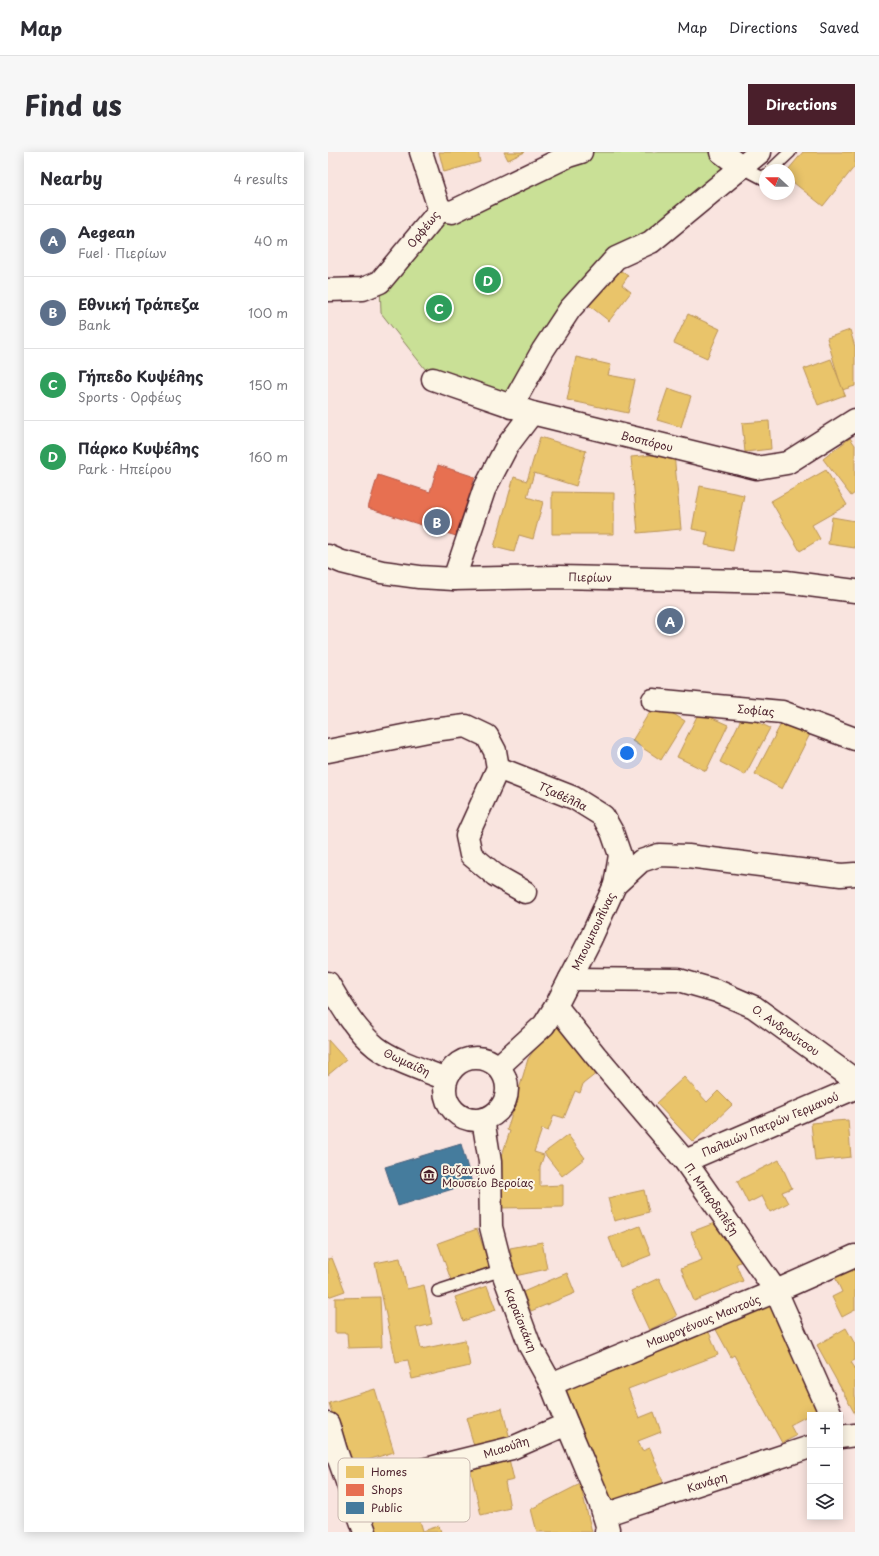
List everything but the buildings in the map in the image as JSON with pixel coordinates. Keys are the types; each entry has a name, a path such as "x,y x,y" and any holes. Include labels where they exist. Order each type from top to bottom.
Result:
{"street":[{"name":"Ορφέως","path":"328,290 363,289 380,282 440,210 421,152"},
{"path":"440,210 452,212 568,156 581,152"},
{"path":"721,152 741,167"},
{"path":"454,579 484,490 507,446 521,410 525,381 570,309 616,258 651,242 760,152"},
{"name":"Βοσπόρου","path":"433,379 521,410 757,468 787,463 855,420"},
{"name":"Πιερίων","path":"328,556 342,562 382,572 419,577 454,579 559,577 786,582 855,591"},
{"name":"Σοφίας","path":"653,700 782,712 855,739"},
{"path":"328,751 433,730 466,726 487,736 495,751 498,768 467,836 471,855 495,875 526,892"},
{"name":"Τζαβέλλα","path":"498,768 574,798 603,816 612,832 620,855 615,885"},
{"name":"Μπουμπουλίνας","path":"498,1066 544,1025 556,1006 590,940 615,885 641,861 659,855 688,856 850,878"},
{"name":"Ο. Ανδρούτσου","path":"570,979 679,980 717,991 754,1006 855,1080"},
{"name":"Θωμαίδη","path":"328,983 339,1002 361,1032 377,1047 408,1064 446,1078"},
{"name":"Π. Μπαρδαλέξη","path":"556,1006 596,1056 685,1161 776,1291 830,1412"},
{"path":"472,1057 482,1057 490,1060 498,1066 506,1078 508,1088 506,1099 501,1108 493,1116 483,1119 470,1120 460,1116 452,1109 446,1100 444,1090 446,1078 453,1066 462,1060 472,1057"},
{"name":"Παλαιών Πατρών Γερμανού","path":"685,1161 855,1088"},
{"name":"Καραϊσκάκη","path":"483,1119 490,1162 491,1227 502,1270 530,1346 551,1384 600,1502 607,1527"},
{"name":"Μαυρογένους Μαντούς","path":"551,1384 776,1291 855,1256"},
{"path":"328,1424 332,1452 338,1465"},
{"name":"Μιαούλη","path":"470,1458 512,1448 567,1424"},
{"name":"Κανάρη","path":"607,1527 807,1448"},
{"path":"361,1522 365,1532"}],"lane":[{"path":"777,164 790,152"},
{"path":"741,167 759,176"},
{"path":"438,1291 502,1270"}],"green space":[{"path":"581,152 721,152 741,167 616,258 511,407 433,379 381,313 380,282 440,210"}],"place":[{"name":"Πάρκο Κυψέλης","path":"488,280"},
{"name":"Γήπεδο Κυψέλης","path":"439,308"},
{"name":"Εθνική Τράπεζα","path":"437,522"},
{"name":"Aegean","path":"670,621"},
{"name":"Βυζαντινό Μουσείο Βεροίας","path":"429,1175"}]}
